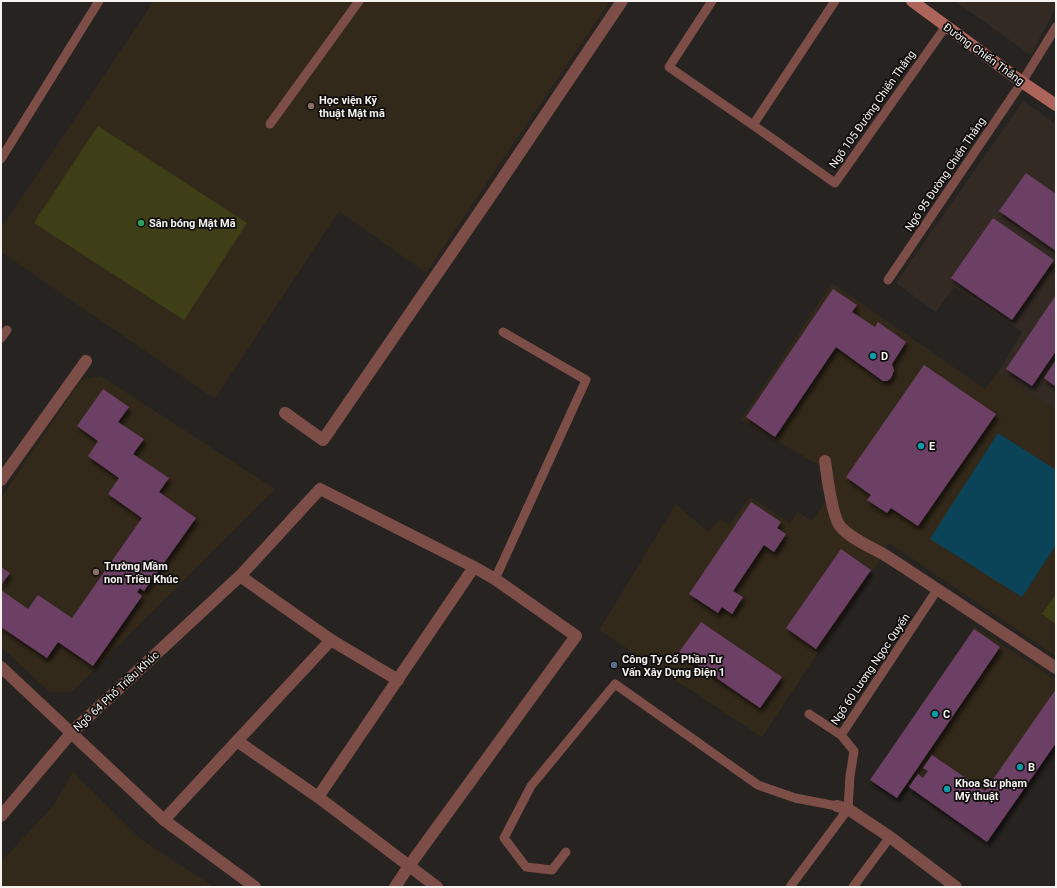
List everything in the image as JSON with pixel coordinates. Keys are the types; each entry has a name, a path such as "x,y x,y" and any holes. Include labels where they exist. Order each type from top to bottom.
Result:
{"street":[{"path":"285,413 323,440 622,1"},
{"name":"Đường Chiến Thắng","path":"912,1 1022,82 1056,104"},
{"path":"1,480 86,361"},
{"path":"825,461 828,486 839,525 846,532 888,557 1056,668"},
{"name":"Ngõ 64 Phố Triều Khúc","path":"1,816 72,732 240,576 320,489 474,567"},
{"path":"318,797 474,567 495,579 576,636 395,887"},
{"path":"240,576 331,640 398,680"},
{"path":"164,820 331,640"},
{"path":"1,667 164,820 255,887"},
{"path":"237,741 318,797 437,887"},
{"path":"842,808 890,837 956,887"}],"lane":[{"path":"1,159 99,1"},
{"path":"270,124 359,1"},
{"path":"712,1 669,68 753,125 835,1"},
{"name":"Ngõ 105 Đường Chiến Thắng","path":"753,125 835,183 946,26"},
{"name":"Ngõ 95 Đường Chiến Thắng","path":"888,280 1022,82 1056,27"},
{"path":"1,338 7,330"},
{"path":"495,579 586,380 503,332"},
{"name":"Ngõ 60 Lương Ngọc Quyến","path":"842,808 850,776 854,751 840,735 937,590"},
{"path":"566,852 552,870 526,867 504,838 531,786 615,684 758,785 795,798 842,808 790,887"},
{"path":"809,714 840,735"},
{"path":"853,887 890,837"}],"shaded area":[{"name":"Học viện Kỹ thuật Mật mã","path":"154,1 610,1 426,273 339,211 215,399 1,252 1,228"},
{"path":"955,1 1056,1 1056,7 1031,55"},
{"path":"1023,101 1056,124 1056,411 998,372 1022,332 954,287 936,312 896,283"},
{"name":"Sân bóng Mật Mã","path":"98,126 247,223 184,320 34,223"},
{"path":"832,283 985,389 998,372 1056,411 1056,656 889,543 879,561 762,737 599,630 676,504 708,532 720,519 729,525 750,497 790,523 798,512 812,521 834,490 824,468 741,420"},
{"name":"Trường Mầm non Triều Khúc","path":"101,376 275,489 72,692 50,692 1,647 1,498 81,380"},
{"path":"1056,594 1056,624 1042,614"},
{"path":"975,627 1056,680 1056,743 962,824 906,785 897,798 870,780"},
{"path":"73,772 142,840 214,887 1,887 1,862 53,806"}],"water":[{"path":"998,433 1056,470 1056,545 1022,597 930,539"}],"building":[{"path":"1026,173 1056,194 1056,251 999,211"},
{"path":"993,218 1054,260 1012,320 951,278"},
{"name":"D","path":"833,289 857,305 852,312 875,327 878,322 906,342 892,364 894,370 892,376 887,381 883,381 836,347 775,437 746,417"},
{"path":"1056,295 1056,351 1032,386 1006,369"},
{"path":"1056,360 1056,387 1044,378"},
{"name":"E","path":"924,365 996,414 918,526 891,508 887,513 867,500 871,495 846,477"},
{"path":"103,389 129,407 118,422 144,439 133,454 169,478 159,492 196,518 144,591 140,588 137,592 142,596 93,666 58,642 47,658 1,627 1,590 28,609 38,595 72,618 142,518 108,494 119,478 88,456 98,441 77,426"},
{"path":"751,502 781,522 777,528 786,534 774,552 764,545 733,591 743,597 732,614 722,607 718,613 689,594"},
{"path":"841,549 871,570 816,649 786,628"},
{"path":"1,567 10,573 1,585"},
{"path":"701,622 782,677 760,708 679,652"},
{"name":"C","path":"974,629 1000,647 897,798 870,780"},
{"name":"B","path":"1056,689 1056,743 987,842 909,787 918,774 923,778 928,771 923,768 932,755 985,791"}],"place":[{"name":"Học viện Kỹ thuật Mật mã","path":"311,106"},
{"name":"Sân bóng Mật Mã","path":"141,223"},
{"name":"D","path":"873,356"},
{"name":"E","path":"921,446"},
{"name":"Trường Mầm non Triều Khúc","path":"96,572"},
{"name":"Công Ty Cổ Phần Tư Vấn Xây Dựng Điện 1","path":"614,665"},
{"name":"C","path":"935,714"},
{"name":"B","path":"1020,767"},
{"name":"Khoa Sư phạm Mỹ thuật","path":"947,789"}]}
